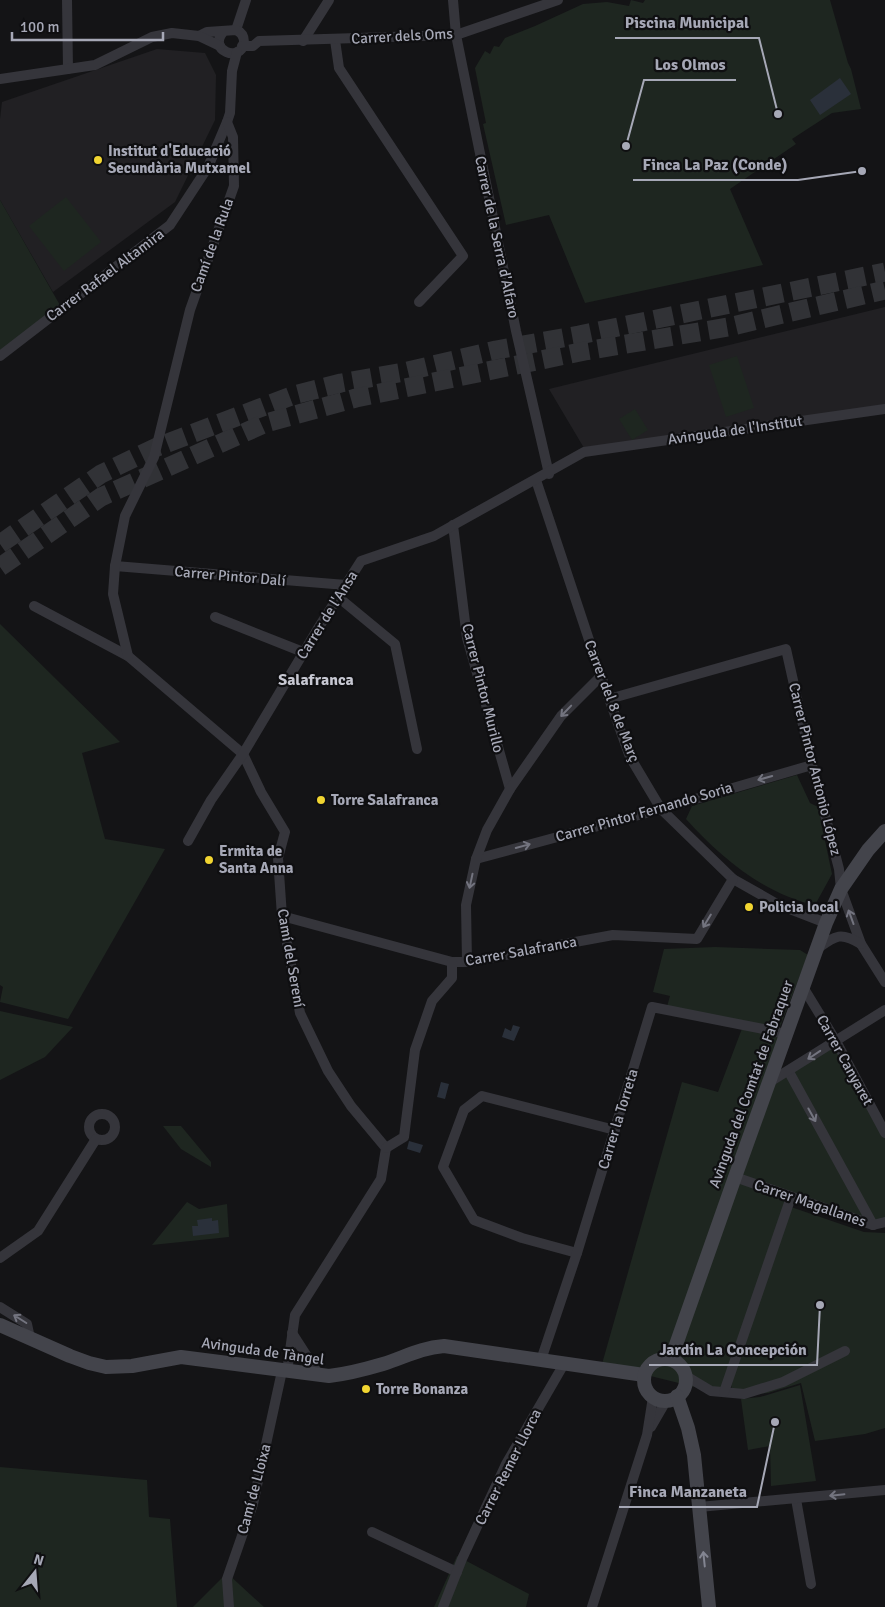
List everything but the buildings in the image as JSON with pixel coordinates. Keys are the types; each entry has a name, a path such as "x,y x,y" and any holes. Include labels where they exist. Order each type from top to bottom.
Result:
{"street":[{"path":"67,0 68,68"},
{"path":"0,79 95,65 152,37 172,33 199,36 229,53 240,49 243,38 239,32 246,0"},
{"path":"303,41 330,0"},
{"name":"Carrer de la Serra d'Alfaro","path":"453,0 456,34 516,332 548,474"},
{"name":"Carrer dels Oms","path":"240,49 253,46 259,41 335,40 456,34 558,0"},
{"path":"199,36 207,32 232,29 259,41"},
{"path":"222,49 219,38 224,31"},
{"path":"335,40 339,68 463,256 419,302"},
{"name":"Carrer Rafael Altamira","path":"222,49 232,71"},
{"name":"Carrer Rafael Altamira","path":"0,356 170,225 208,167 228,122 232,71 240,49"},
{"name":"Camí de la Rula","path":"128,656 113,594 115,566 124,516 154,457 190,310 234,186 233,137 228,122"},
{"name":"Avinguda de l'Institut","path":"584,452 885,409"},
{"name":"Carrer de l'Ansa","path":"188,841 211,800 243,754 303,652 362,561 434,536 548,474 584,452"},
{"name":"Carrer del 8 de Març","path":"536,480 600,676 630,756 661,809 733,879 777,904 826,923"},
{"name":"Carrer Pintor Murillo","path":"453,526 467,638 510,789"},
{"name":"Carrer Pintor Dalí","path":"115,566 346,585"},
{"path":"338,597 395,644 417,749"},
{"path":"34,606 128,656 243,754"},
{"path":"215,617 303,652"},
{"name":"Carrer Pintor Antonio López","path":"609,699 786,649 812,765 839,869 841,889 861,944 885,982"},
{"path":"467,962 466,905 476,859 487,830 510,789 561,716 600,676"},
{"name":"Camí del Serení","path":"243,754 261,792 285,832 278,858 282,916 300,1013 328,1071 351,1106 386,1148"},
{"name":"Carrer Pintor Fernando Soria","path":"476,859 661,809 812,765"},
{"name":"Avinguda del Comtat de Fabraquer","path":"671,1360 734,1176 826,923 841,889 868,850 885,831"},
{"name":"Carrer Salafranca","path":"282,916 452,962 467,962 613,935 697,939 733,879"},
{"path":"817,949 836,936 849,936 861,944"},
{"path":"284,1371 294,1315 381,1179 386,1148 404,1137 415,1050 432,1001 452,978 452,962"},
{"name":"Carrer Canyaret","path":"803,987 836,1040 885,1133"},
{"name":"Carrer la Torreta","path":"541,1360 577,1253 652,1008 778,1032 785,1036"},
{"path":"768,1083 789,1072 885,1010"},
{"path":"789,1072 873,1225"},
{"path":"577,1253 522,1238 474,1220 443,1167 464,1110 482,1096 615,1130"},
{"path":"0,1258 38,1231 96,1139"},
{"name":"Carrer Magallanes","path":"734,1176 873,1225 885,1222"},
{"path":"724,1392 791,1196"},
{"path":"0,1307 27,1324 30,1338"},
{"name":"Avinguda de Tàngel","path":"0,1325 89,1363 106,1367 132,1366 181,1357 329,1376 342,1375 383,1364 428,1347 444,1346 644,1376"},
{"path":"292,1333 319,1376"},
{"path":"709,1607 694,1455 688,1428 665,1398 647,1392 644,1387 646,1369 656,1360 671,1360 681,1366 686,1376 711,1391 744,1394 784,1382 845,1351"},
{"name":"Carrer Remer Llorca","path":"443,1607 506,1464 564,1364"},
{"name":"Camí de Lloixa","path":"229,1607 228,1580 253,1504 284,1371"},
{"path":"592,1607 647,1435 665,1398 682,1391 686,1376"},
{"path":"699,1507 885,1490"},
{"path":"796,1499 811,1584"},
{"path":"372,1532 457,1572"}],"shaded area":[{"path":"631,0 643,3 645,0 830,0 861,109 832,113 792,139 796,144 730,189 763,265 585,303 549,215 506,225 483,124 486,123 475,68 485,51 490,54 494,46 499,47 505,38 583,4 607,2 629,6"},
{"name":"Institut d'Educació Secundària Mutxamel","path":"157,49 205,53 216,75 215,120 175,202 53,292 0,200 0,119 2,102"},
{"path":"840,78 851,94 820,115 810,100"},
{"path":"66,197 101,242 64,271 29,226"},
{"path":"0,200 61,307 0,356"},
{"path":"885,307 885,407 584,448 549,389"},
{"path":"737,356 754,408 726,417 709,365"},
{"path":"635,409 648,430 632,440 619,419"},
{"path":"0,624 120,742 82,753 105,839 165,849 68,1019 0,1002 3,987 0,985"},
{"path":"797,775 810,803 818,807 832,874 815,905 796,900 778,892 744,872 713,847 686,819 692,806"},
{"path":"715,947 800,950 808,955 778,1032 785,1036 769,1083 836,1041 885,1133 885,1219 873,1225 791,1197 791,1207 864,1232 885,1233 885,1428 865,1434 815,1441 801,1383 768,1393 733,1396 730,1377 724,1392 711,1391 602,1364 682,1082 718,1092 743,1026 666,1010 670,996 653,992 664,949"},
{"path":"0,1011 73,1027 45,1057 0,1080"},
{"path":"513,1025 520,1027 514,1041 502,1037 505,1028 511,1031"},
{"path":"441,1082 449,1084 445,1099 437,1097"},
{"path":"163,1126 181,1126 211,1162 211,1167 181,1149"},
{"path":"409,1141 423,1145 420,1153 407,1149"},
{"path":"187,1202 199,1209 227,1204 229,1237 152,1245"},
{"path":"212,1218 212,1221 218,1220 219,1233 193,1236 192,1226 198,1226 197,1220"},
{"path":"800,1385 816,1481 771,1486 770,1446 748,1450 741,1399 760,1397"},
{"path":"0,1467 147,1480 149,1517 170,1519 177,1607 0,1607"},
{"path":"457,1556 529,1594 526,1607 434,1607"},
{"path":"227,1573 264,1607 193,1607"}],"tunnel":[{"path":"0,544 101,474 157,447 294,395 496,350 579,335 885,272"},
{"path":"0,567 101,497 266,423 356,398 585,351 728,327 885,290"}],"place":[{"name":"Piscina Municipal","path":"778,114"},
{"name":"Los Olmos","path":"626,146"},
{"name":"Institut d'Educació Secundària Mutxamel","path":"98,160"},
{"name":"Finca La Paz (Conde)","path":"862,171"},
{"name":"Torre Salafranca","path":"321,800"},
{"name":"Ermita de Santa Anna","path":"209,860"},
{"name":"Policia local","path":"749,907"},
{"name":"Jardín La Concepción","path":"820,1305"},
{"name":"Torre Bonanza","path":"366,1389"},
{"name":"Finca Manzaneta","path":"775,1422"}],"district":[{"name":"Salafranca","path":"316,680"}]}
